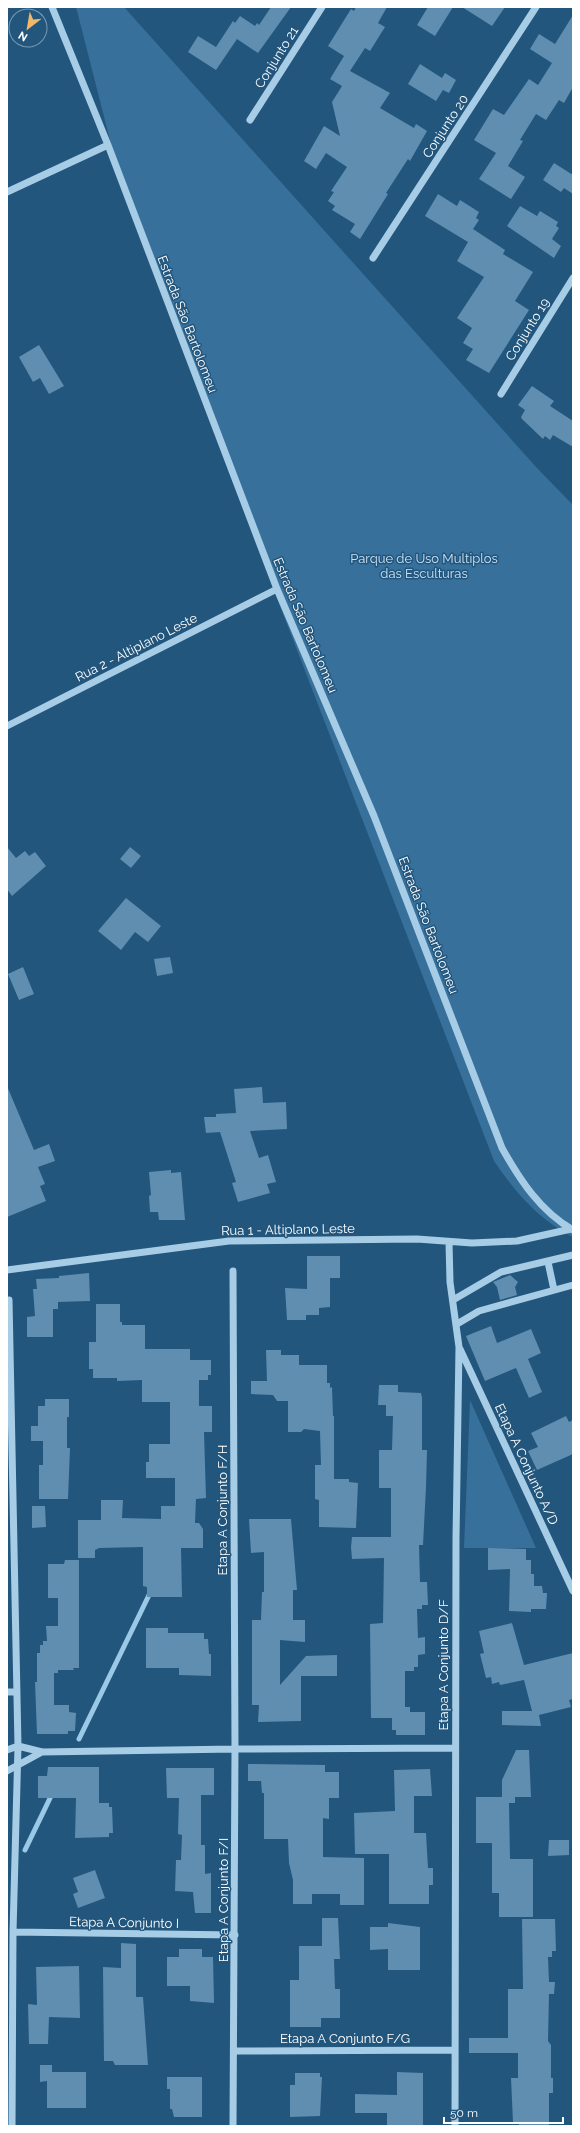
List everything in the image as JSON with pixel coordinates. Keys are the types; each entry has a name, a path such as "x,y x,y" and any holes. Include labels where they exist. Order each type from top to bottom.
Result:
{"street":[{"name":"Estrada São Bartolomeu","path":"52,7 108,145 277,589 374,816 502,1148 524,1184 535,1198 548,1212 572,1230"},
{"name":"Conjunto 21","path":"250,120 322,7"},
{"name":"Conjunto 20","path":"373,258 536,7"},
{"path":"7,192 108,145"},
{"name":"Conjunto 19","path":"501,394 573,278"},
{"name":"Rua 2 - Altiplano Leste","path":"7,726 277,589"},
{"name":"Rua 1 - Altiplano Leste","path":"7,1270 229,1241 418,1239 449,1242 517,1241 572,1230"},
{"name":"Etapa A Conjunto D/F","path":"449,1242 450,1282 459,1347 454,1748 455,2126"},
{"path":"453,1300 501,1272 525,1265 548,1262 573,1255"},
{"path":"548,1262 554,1290"},
{"name":"Etapa A Conjunto F/H","path":"233,1271 235,1749"},
{"path":"457,1324 479,1311 573,1285"},
{"path":"9,1300 18,1746 16,1768 13,1932 12,2126"},
{"name":"Etapa A Conjunto A/D","path":"459,1347 573,1591"},
{"path":"7,1692 16,1692"},
{"path":"7,1750 18,1746 42,1752 454,1748"},
{"name":"Etapa A Conjunto F/I","path":"233,2126 235,2051 235,1749"},
{"path":"7,1771 16,1768 42,1752"},
{"name":"Etapa A Conjunto I","path":"13,1932 235,1936"},
{"name":"Etapa A Conjunto F/G","path":"235,2051 455,2050"}],"green space":[{"name":"Parque de Uso Multiplos das Esculturas","path":"76,7 124,7 537,468 573,505 573,1237 539,1214 510,1184 494,1161 275,593 111,144"},
{"path":"470,1400 536,1548 464,1548"}],"building":[{"path":"271,7 291,7 258,53 237,39 216,70 188,52 198,36 216,47 233,21 235,23 240,16 255,26 257,23 259,25"},
{"path":"356,7 387,7 378,23 385,27 370,51 365,48 350,71 390,93 380,108 414,128 416,124 427,131 410,161 408,159 386,193 388,194 360,239 350,232 355,224 332,210 335,206 328,201 334,192 331,191 347,167 326,153 316,169 304,161 324,126 340,136 332,102 342,86 330,79 344,56 328,46 351,9 354,11"},
{"path":"428,7 453,7 435,36 417,25"},
{"path":"462,7 505,7 492,26"},
{"path":"573,15 573,87 564,103 559,100 546,120 536,114 520,140 523,141 508,166 525,177 511,199 479,179 496,153 474,140 493,109 504,115 529,79 538,85 552,63 530,49 539,34 555,44"},
{"path":"420,64 442,78 445,73 456,80 449,93 443,90 436,101 408,84"},
{"path":"554,163 573,175 573,194 564,188 561,192 543,180"},
{"path":"438,194 457,206 460,200 479,212 476,218 479,220 473,229 505,250 503,254 533,272 515,301 529,310 489,373 466,360 473,349 463,343 472,328 457,318 484,277 457,261 468,242 425,216"},
{"path":"520,206 537,216 540,211 558,222 556,226 559,228 552,239 561,246 554,258 507,226"},
{"path":"39,345 64,386 49,394 40,378 33,382 19,357"},
{"path":"532,386 554,401 550,406 573,421 573,447 553,435 550,440 545,436 543,439 522,419 521,417 525,410 518,405"},
{"path":"7,847 16,858 25,851 29,856 35,852 46,866 12,896 7,889"},
{"path":"130,847 141,856 131,868 120,859"},
{"path":"126,898 161,926 148,942 135,932 121,950 98,931"},
{"path":"170,957 173,973 157,976 154,959"},
{"path":"23,967 34,994 19,1000 8,974"},
{"path":"7,1086 34,1150 49,1144 55,1161 38,1167 45,1184 40,1186 46,1201 7,1217"},
{"path":"262,1087 263,1103 286,1102 287,1129 250,1131 259,1158 268,1155 276,1182 267,1184 270,1193 238,1202 232,1183 236,1182 220,1132 206,1133 204,1117 216,1117 216,1114 236,1113 234,1089"},
{"path":"171,1170 171,1173 181,1172 185,1220 159,1220 158,1212 150,1212 149,1196 151,1195 149,1172"},
{"path":"307,1256 340,1256 340,1278 330,1278 330,1307 319,1308 319,1315 306,1315 306,1320 287,1320 285,1288 307,1289"},
{"path":"89,1273 90,1301 58,1302 58,1309 53,1309 53,1337 27,1337 27,1317 35,1316 33,1289 37,1289 36,1279 59,1278 59,1276"},
{"path":"510,1275 518,1282 515,1287 517,1295 500,1300 497,1287 493,1282"},
{"path":"96,1304 120,1304 120,1322 122,1322 122,1325 145,1325 145,1349 190,1349 190,1360 211,1360 211,1375 208,1375 208,1380 199,1380 199,1406 212,1406 212,1432 204,1432 206,1498 196,1499 195,1523 199,1523 203,1529 203,1548 181,1548 182,1597 147,1597 147,1587 143,1586 143,1547 99,1548 95,1550 95,1558 78,1558 78,1520 101,1520 101,1500 123,1500 122,1518 161,1519 161,1506 175,1506 175,1478 146,1478 146,1462 149,1462 149,1444 170,1444 170,1402 142,1402 142,1380 117,1381 117,1378 93,1378 93,1369 89,1369 89,1342 96,1342"},
{"path":"491,1326 497,1343 531,1329 541,1353 528,1359 542,1392 529,1398 516,1368 485,1381 466,1336"},
{"path":"266,1350 281,1350 281,1355 299,1355 299,1365 327,1365 327,1383 330,1383 330,1388 332,1387 334,1416 334,1479 349,1479 349,1482 358,1483 356,1528 319,1527 319,1500 315,1499 315,1465 321,1465 320,1431 304,1429 301,1432 288,1432 288,1401 277,1401 273,1395 251,1394 251,1381 267,1381"},
{"path":"379,1385 398,1385 398,1392 421,1393 422,1398 422,1450 427,1450 423,1545 419,1545 420,1582 427,1582 428,1605 422,1605 422,1609 417,1609 418,1638 425,1637 425,1654 418,1655 418,1667 414,1667 414,1671 405,1671 405,1707 410,1707 410,1712 425,1712 425,1735 396,1735 396,1730 392,1730 392,1718 371,1718 370,1624 383,1623 384,1558 352,1559 351,1547 352,1537 391,1537 391,1488 379,1488 379,1450 392,1450 393,1416 386,1416 386,1405 378,1405"},
{"path":"45,1399 69,1399 69,1417 67,1417 67,1448 70,1448 68,1499 39,1499 39,1465 43,1465 43,1441 31,1441 31,1426 38,1426 38,1406 45,1406"},
{"path":"566,1416 569,1422 573,1420 573,1454 537,1470 528,1451 538,1447 531,1433"},
{"path":"32,1506 45,1506 46,1527 32,1528"},
{"path":"249,1519 291,1519 297,1590 293,1590 293,1620 305,1620 305,1642 280,1640 280,1685 306,1656 337,1655 337,1676 301,1676 301,1721 258,1722 259,1705 252,1705 252,1620 261,1620 262,1592 264,1592 264,1552 251,1553"},
{"path":"488,1548 526,1549 526,1560 531,1560 531,1574 534,1574 534,1586 542,1586 543,1593 547,1593 546,1609 531,1609 531,1612 509,1611 510,1569 488,1570"},
{"path":"65,1560 79,1560 79,1668 73,1668 74,1670 58,1670 58,1673 54,1673 54,1705 69,1705 69,1712 76,1713 75,1731 68,1731 68,1734 37,1734 35,1682 37,1682 37,1653 40,1653 40,1645 43,1645 43,1641 47,1641 46,1626 58,1626 58,1598 48,1598 48,1564 64,1564"},
{"path":"512,1623 524,1665 573,1653 573,1699 569,1700 571,1707 539,1715 541,1726 502,1725 502,1711 532,1711 524,1680 500,1685 499,1682 492,1684 491,1677 486,1678 480,1654 484,1653 479,1631"},
{"path":"146,1628 168,1628 168,1633 204,1633 204,1639 208,1639 209,1654 211,1654 211,1676 179,1675 179,1668 146,1668"},
{"path":"516,1750 529,1750 531,1797 515,1797 515,1803 509,1803 510,1859 533,1859 533,1917 499,1917 499,1893 492,1893 492,1843 476,1843 476,1797 502,1797 502,1780"},
{"path":"248,1764 325,1765 325,1772 339,1772 339,1798 329,1798 329,1819 323,1818 323,1857 364,1858 364,1905 340,1905 340,1894 312,1894 312,1904 293,1904 293,1880 289,1863 288,1839 264,1839 264,1793 262,1793 261,1781 248,1781"},
{"path":"48,1767 99,1767 99,1803 109,1803 109,1807 112,1807 113,1833 109,1833 109,1837 75,1838 76,1798 38,1798 38,1776 47,1776"},
{"path":"166,1768 214,1768 214,1795 201,1795 201,1845 205,1845 205,1874 211,1873 211,1913 195,1913 193,1892 175,1891 176,1860 181,1860 182,1835 178,1834 179,1798 167,1798"},
{"path":"430,1769 432,1796 414,1796 414,1833 426,1833 428,1868 433,1868 433,1885 429,1885 429,1904 389,1904 389,1854 355,1854 354,1813 395,1811 394,1770"},
{"path":"549,1840 569,1840 569,1855 548,1856"},
{"path":"95,1870 105,1898 78,1908 73,1894 78,1892 73,1878"},
{"path":"322,1918 338,1918 340,1959 334,1959 335,1989 340,1989 340,2018 321,2018 321,2027 290,2027 290,1980 299,1980 299,1946 322,1946"},
{"path":"522,1919 555,1919 556,1951 552,1951 552,1957 548,1957 549,1982 555,1982 554,1994 549,1994 548,2041 551,2045 551,2078 553,2078 553,2093 549,2093 549,2126 519,2126 519,2123 513,2123 511,2078 518,2078 518,2053 469,2053 469,2038 508,2038 508,1989 523,1989"},
{"path":"388,1923 420,1927 420,1970 388,1970 388,1949 370,1950 370,1927 388,1927"},
{"path":"121,1943 136,1944 136,1997 143,1997 148,2065 115,2065 113,2061 104,2061 103,1967 121,1968"},
{"path":"179,1949 202,1949 202,1957 213,1957 214,2003 190,2001 190,1986 167,1986 167,1957 179,1957"},
{"path":"79,1966 80,2018 49,2017 48,2044 29,2044 28,2004 37,2005 36,1967"},
{"path":"40,2065 52,2065 52,2072 86,2072 86,2108 47,2108 47,2081 40,2082"},
{"path":"397,2072 423,2073 423,2126 387,2126 387,2113 355,2113 355,2094 397,2095"},
{"path":"295,2073 320,2073 320,2077 322,2077 320,2116 290,2117 290,2085 295,2085"},
{"path":"167,2077 202,2077 202,2117 174,2117 172,2109 170,2109 170,2089 167,2089"}],"waterway":[{"path":"79,1739 151,1591"},
{"path":"25,1850 53,1792"}]}
